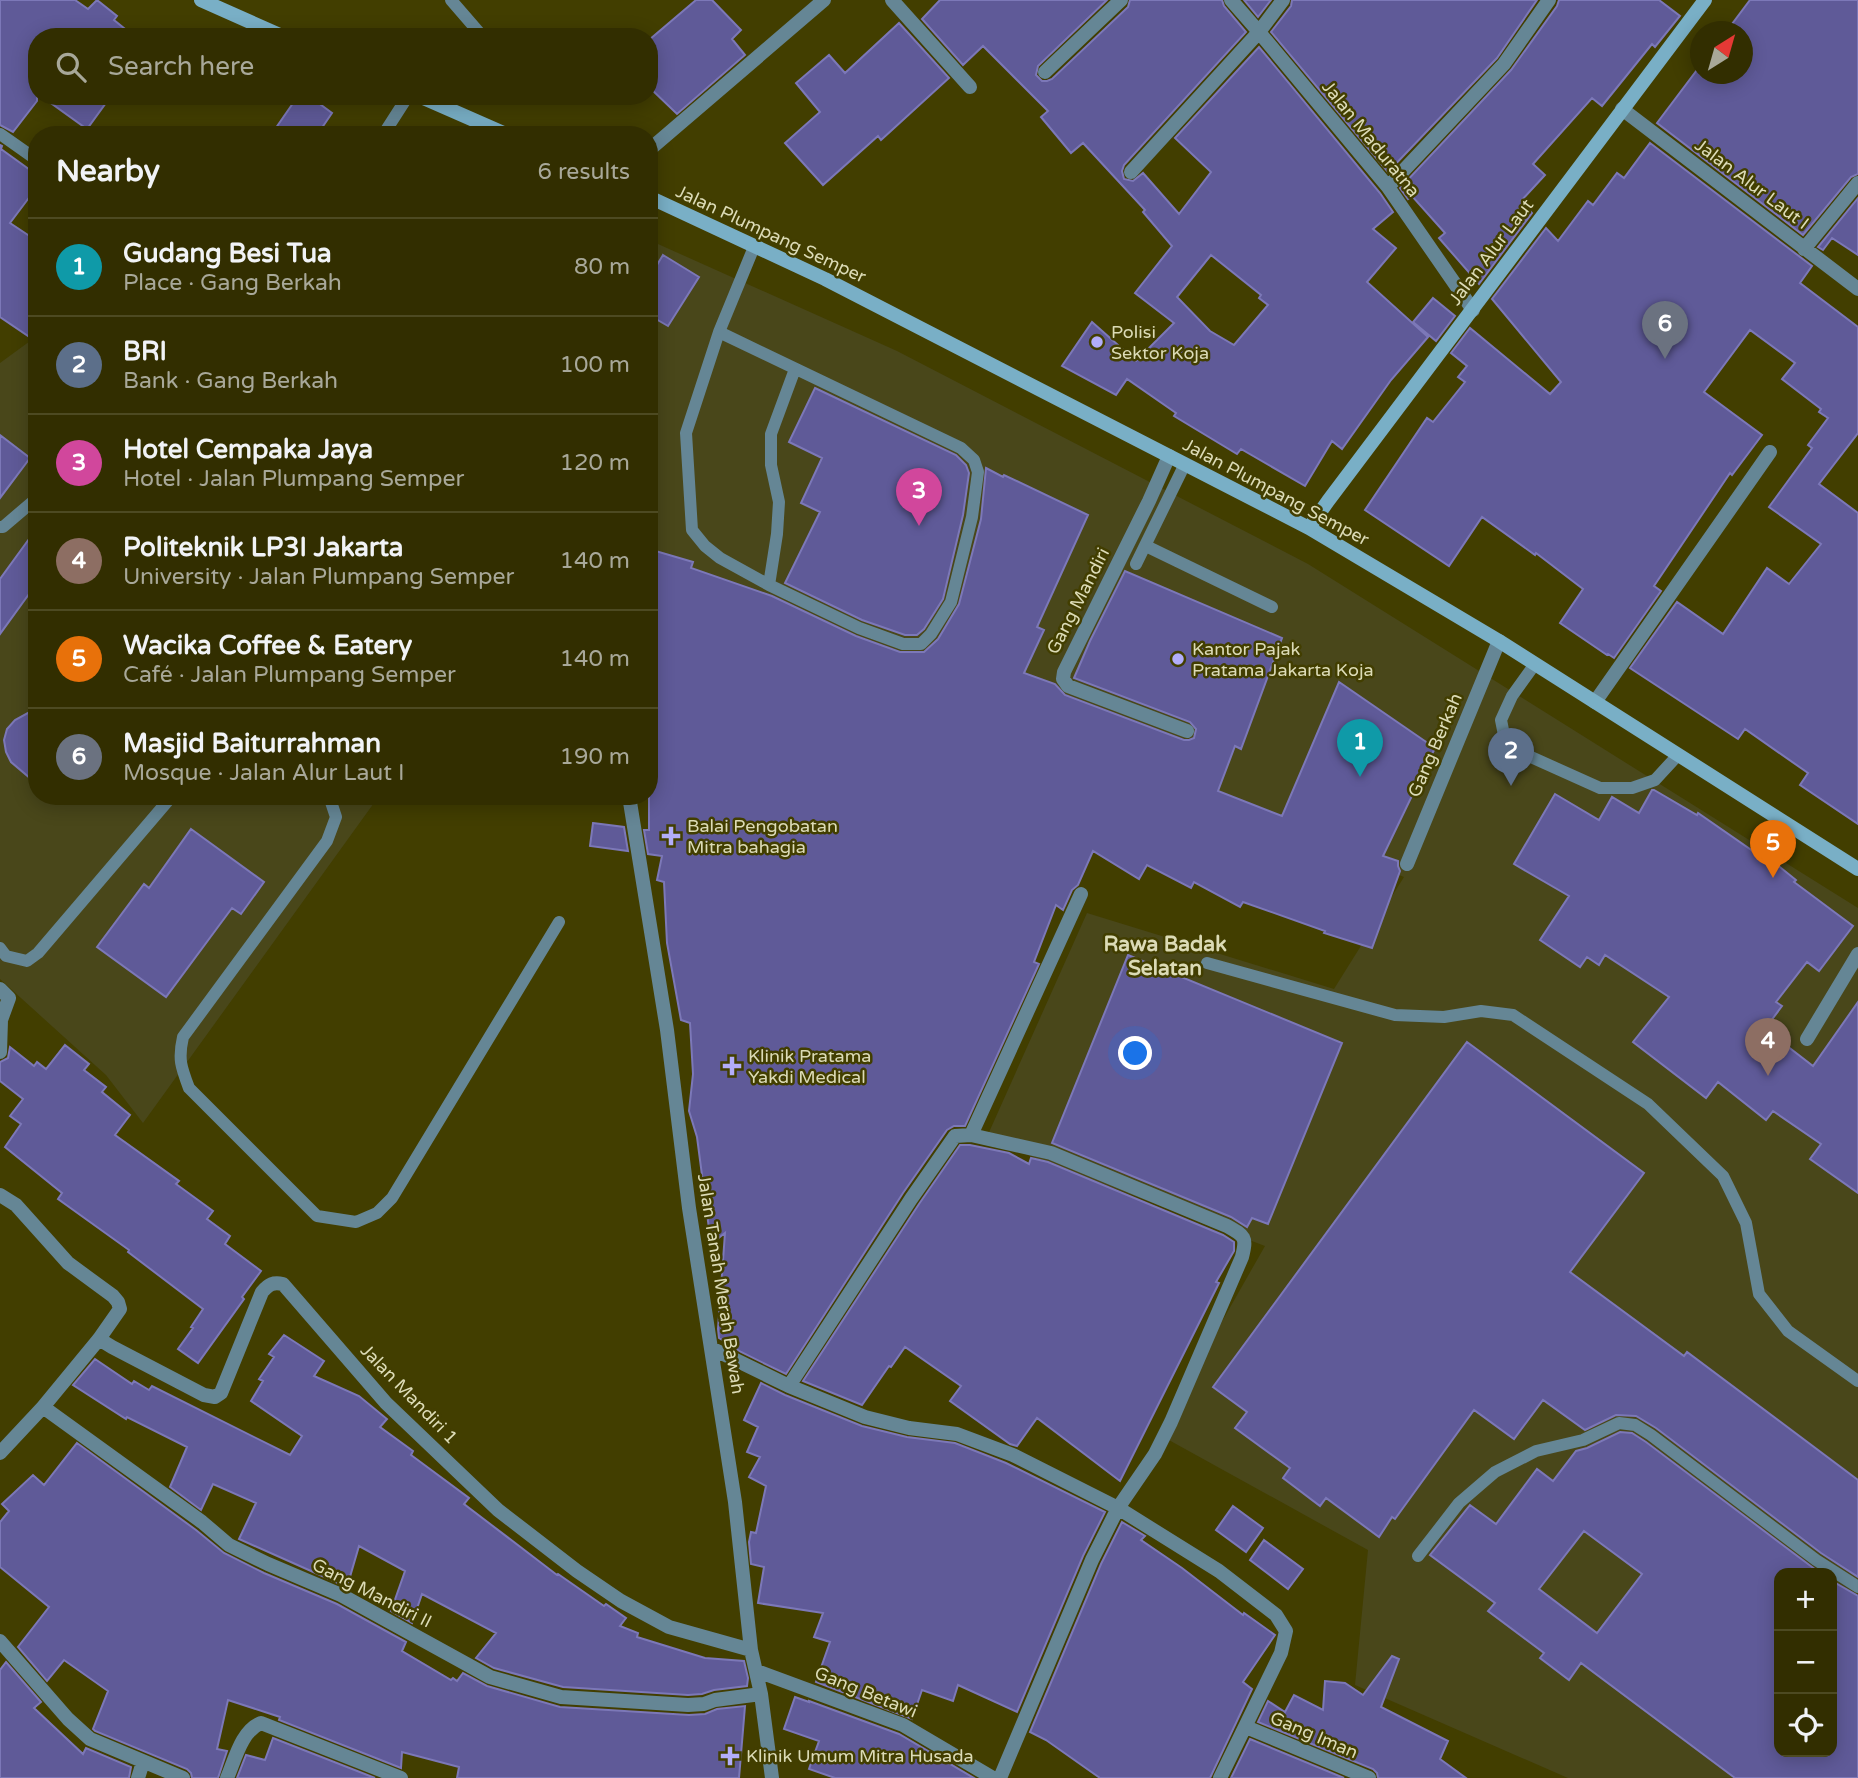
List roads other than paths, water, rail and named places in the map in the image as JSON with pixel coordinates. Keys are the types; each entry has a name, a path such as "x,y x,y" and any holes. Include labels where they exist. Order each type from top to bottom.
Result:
{"main road":[{"path":"201,0 264,28"},
{"name":"Jalan Alur Laut","path":"1309,528 1705,0"},
{"path":"440,105 487,126"},
{"name":"Jalan Plumpang Semper","path":"658,201 825,279 1309,528 1535,664 1858,869"}],"street":[{"path":"658,142 824,0"},
{"path":"892,0 970,87"},
{"path":"1045,72 1121,0"},
{"name":"Jalan Maduratna","path":"1231,0 1388,187 1473,310"},
{"path":"1131,172 1259,32 1283,0"},
{"path":"1388,187 1504,64 1549,0"},
{"name":"Jalan Alur Laut I","path":"1622,109 1858,289"},
{"path":"1804,248 1858,183"},
{"path":"1595,702 1770,452"},
{"name":"Gang Mandiri","path":"1169,456 1064,672 1063,679 1068,686 1187,731"},
{"name":"Gang Berkah","path":"1406,864 1499,642"},
{"name":"Jalan Tanah Merah Bawah","path":"630,805 667,1030 689,1208 735,1502 751,1650 761,1694 772,1778"},
{"path":"971,1135 1081,894"},
{"path":"1807,1039 1858,954"},
{"path":"0,989 9,998 1,1020 0,1052"},
{"path":"789,1386 955,1136 971,1135 1051,1153 1241,1234 1245,1242 1242,1257 1171,1422 1155,1454 1118,1508 1092,1560 1000,1778"},
{"path":"0,1195 16,1205 68,1264 113,1296 120,1309 68,1378 0,1453"},
{"name":"Jalan Mandiri 1","path":"99,1339 204,1395 215,1396 221,1393 262,1292 269,1284 284,1284 386,1403 498,1510 621,1601 669,1627 751,1650"},
{"path":"711,1348 789,1386 865,1417 909,1428 957,1434 1013,1455 1118,1508 1219,1571 1276,1615 1286,1631 1282,1653 1220,1778"},
{"name":"Gang Mandiri II","path":"43,1407 202,1522 229,1545 341,1595 490,1677 562,1697 669,1705 704,1704 761,1694"},
{"path":"0,1641 76,1728 90,1739 183,1778"},
{"name":"Gang Betawi","path":"757,1671 903,1725 993,1778"},
{"path":"227,1778 251,1727 261,1723 401,1778"},
{"name":"Gang Iman","path":"1246,1727 1368,1778"},
{"path":"138,1778 142,1762"}],"lane":[{"path":"451,0 475,28"},
{"path":"389,126 402,105"},
{"path":"0,135 28,154"},
{"path":"719,332 961,448 974,460 978,472 972,517 951,602 921,644 903,644 859,628 769,586 720,558 705,546 692,530 686,433 719,332 754,247"},
{"path":"769,586 779,502 771,465 771,434 795,369"},
{"path":"1136,565 1185,464"},
{"path":"0,527 28,506"},
{"path":"1146,545 1272,607"},
{"path":"1535,664 1511,696 1501,720 1504,734 1531,757 1600,788 1632,788 1655,779 1678,755"},
{"path":"0,948 6,956 27,961 38,953 164,805"},
{"path":"332,805 336,817 327,841 183,1037 179,1053 180,1065 189,1088 317,1216 356,1222 377,1213 392,1198 559,922"},
{"path":"1207,963 1395,1015 1444,1017 1480,1011 1513,1015 1648,1104 1723,1177 1746,1223 1759,1294 1788,1331 1858,1381"},
{"path":"1418,1556 1459,1503 1495,1472 1536,1451 1583,1440 1619,1423 1635,1425 1651,1435 1816,1560 1858,1587"}],"place":[{"name":"Polisi Sektor Koja","path":"1097,342"},
{"name":"Masjid Baiturrahman","path":"1665,359"},
{"name":"Hotel Cempaka Jaya","path":"919,526"},
{"name":"Kantor Pajak Pratama Jakarta Koja","path":"1178,659"},
{"name":"Gudang Besi Tua","path":"1360,777"},
{"name":"BRI","path":"1511,786"},
{"name":"Balai Pengobatan Mitra bahagia","path":"671,836"},
{"name":"Wacika Coffee & Eatery","path":"1773,878"},
{"name":"Klinik Pratama Yakdi Medical","path":"732,1066"},
{"name":"Politeknik LP3I Jakarta","path":"1768,1076"},
{"name":"Klinik Umum Mitra Husada","path":"730,1756"}],"district":[{"name":"Rawa Badak Selatan","path":"1165,956"}]}
